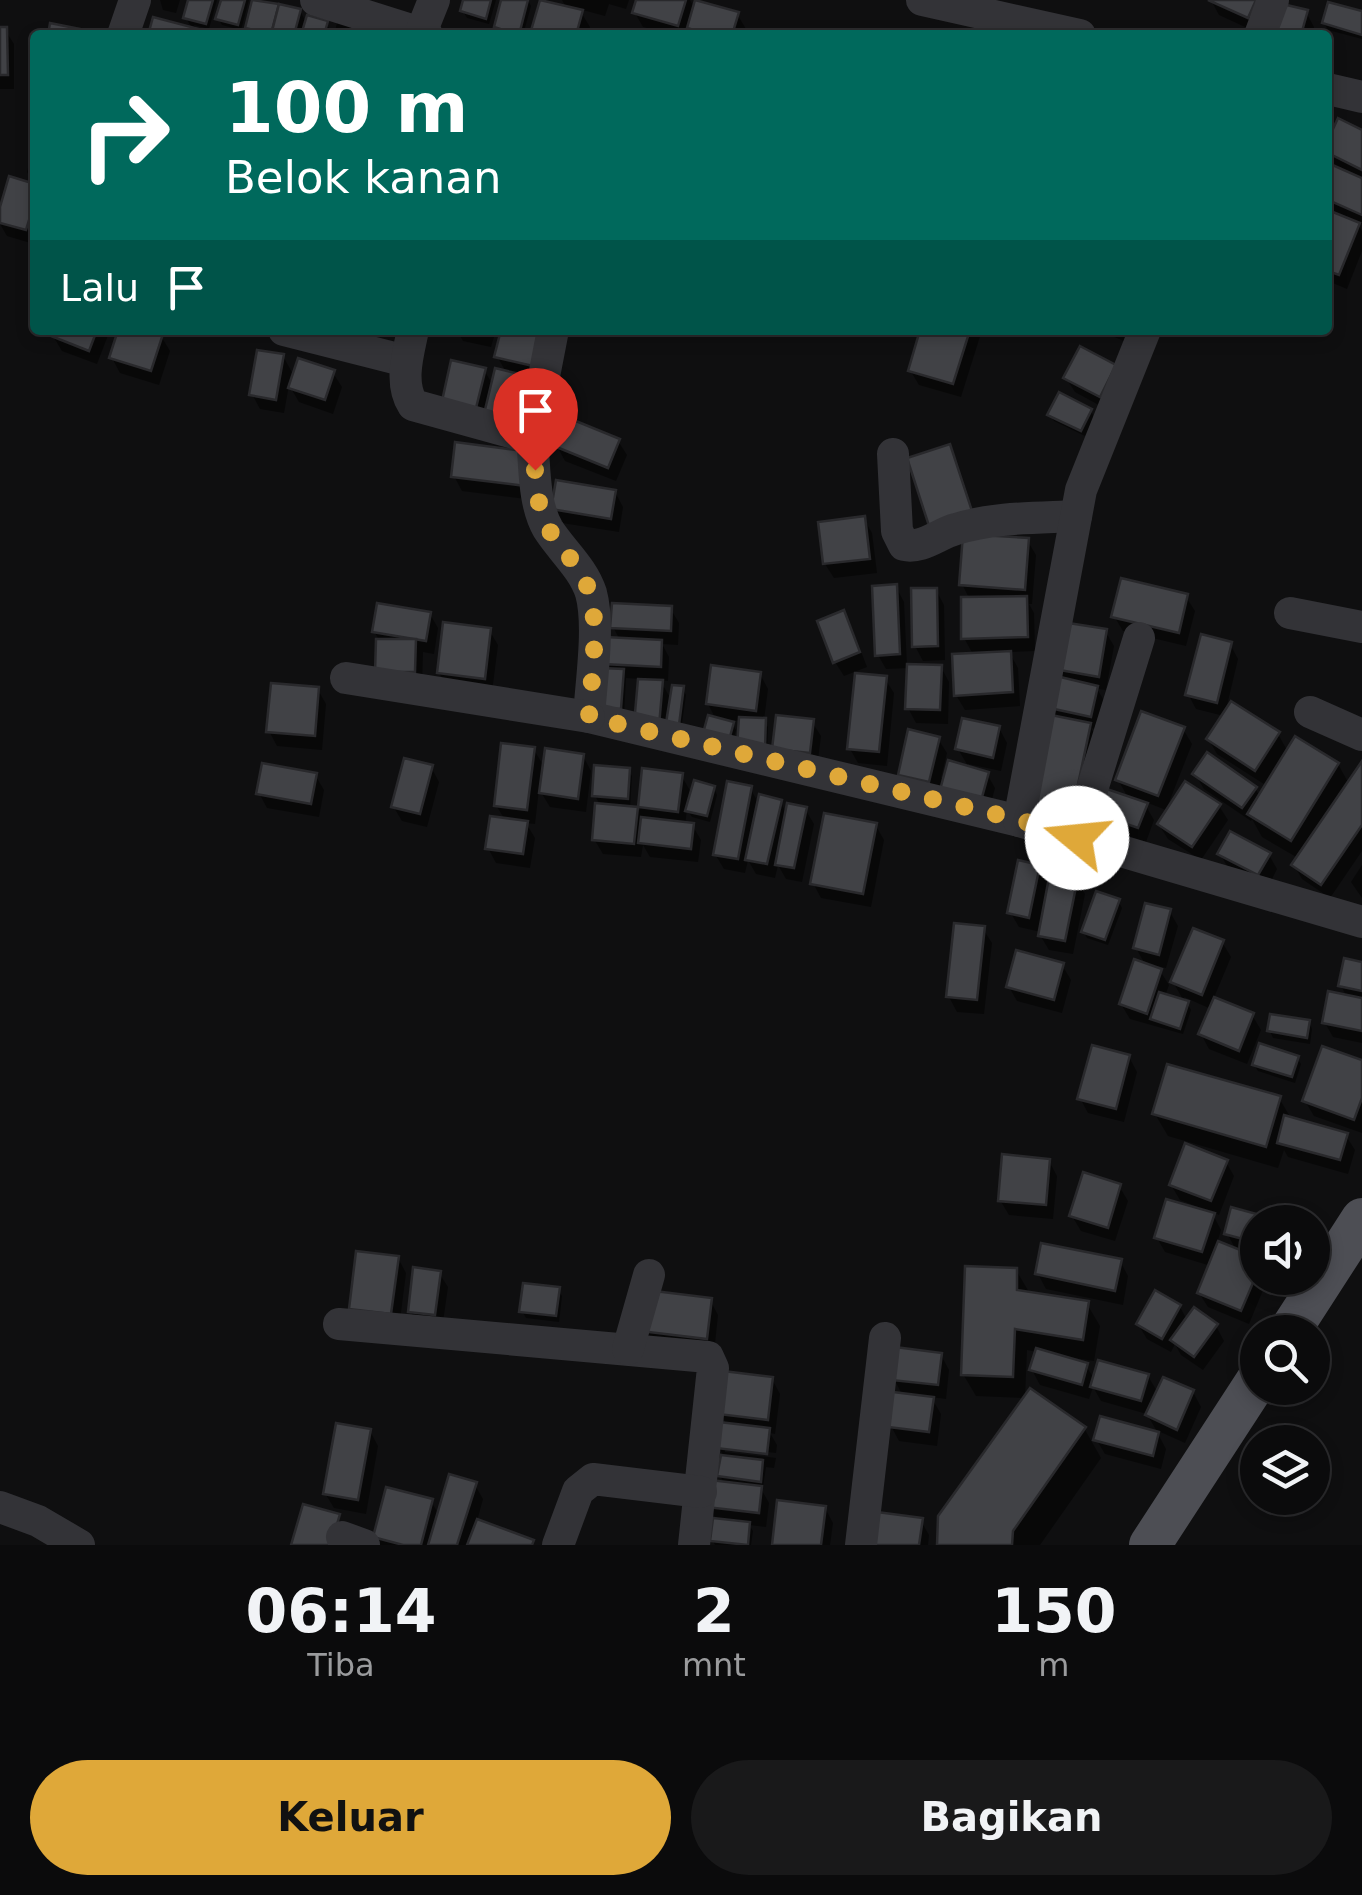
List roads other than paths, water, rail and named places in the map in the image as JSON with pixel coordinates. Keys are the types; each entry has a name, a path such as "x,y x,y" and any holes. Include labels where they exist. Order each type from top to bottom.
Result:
{"main road":[{"path":"1300,1315 1362,1219"},
{"path":"1150,1545 1241,1405"}],"street":[{"path":"316,0 410,30"},
{"path":"424,30 434,0"},
{"path":"922,0 1057,30"},
{"path":"1262,30 1273,0"},
{"path":"1332,90 1362,97"},
{"path":"323,335 410,346 406,391 413,405 532,438"},
{"path":"552,335 532,438 539,503 547,526 584,577 594,613 589,717"},
{"path":"1020,820 1080,490 1131,335"},
{"path":"892,454 898,532 904,544 914,547 951,530 989,520 1076,516"},
{"path":"1290,613 1362,627"},
{"path":"1077,838 1139,638"},
{"path":"346,678 589,717 1020,820 1362,922"},
{"path":"1310,712 1362,735"},
{"path":"628,1350 649,1274"},
{"path":"338,1324 708,1356 713,1368 694,1545"},
{"path":"862,1545 884,1338"},
{"path":"558,1545 578,1491 592,1479 701,1492"},
{"path":"0,1507 79,1545"}]}
